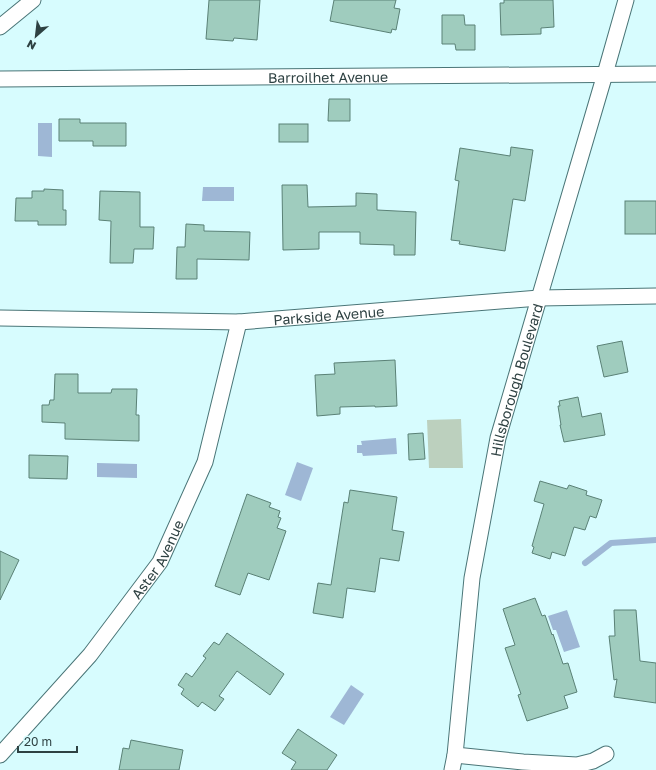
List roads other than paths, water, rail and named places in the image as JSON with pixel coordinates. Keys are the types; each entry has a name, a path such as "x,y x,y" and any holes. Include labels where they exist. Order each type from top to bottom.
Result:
{"street":[{"path":"0,27 33,0"},
{"name":"Hillsborough Boulevard","path":"452,770 455,755 472,578 498,438 626,0"},
{"name":"Barroilhet Avenue","path":"0,79 656,74"},
{"name":"Parkside Avenue","path":"0,318 239,322 539,298 656,296"},
{"name":"Aster Avenue","path":"0,755 90,655 160,562 205,462 239,322"},
{"path":"455,755 523,762 577,765 593,761 606,754"}],"water":[{"path":"38,123 52,123 52,157 38,156"},
{"path":"203,187 234,187 234,201 202,201"},
{"path":"396,438 397,454 363,456 362,453 357,453 357,445 362,445 361,441"},
{"path":"297,462 313,468 301,501 285,495"},
{"path":"97,463 137,464 137,478 97,477"},
{"path":"567,610 580,647 564,652 556,630 553,630 548,616"},
{"path":"351,685 364,694 344,725 330,717"}],"waterway":[{"path":"585,563 611,543 656,540"}]}
